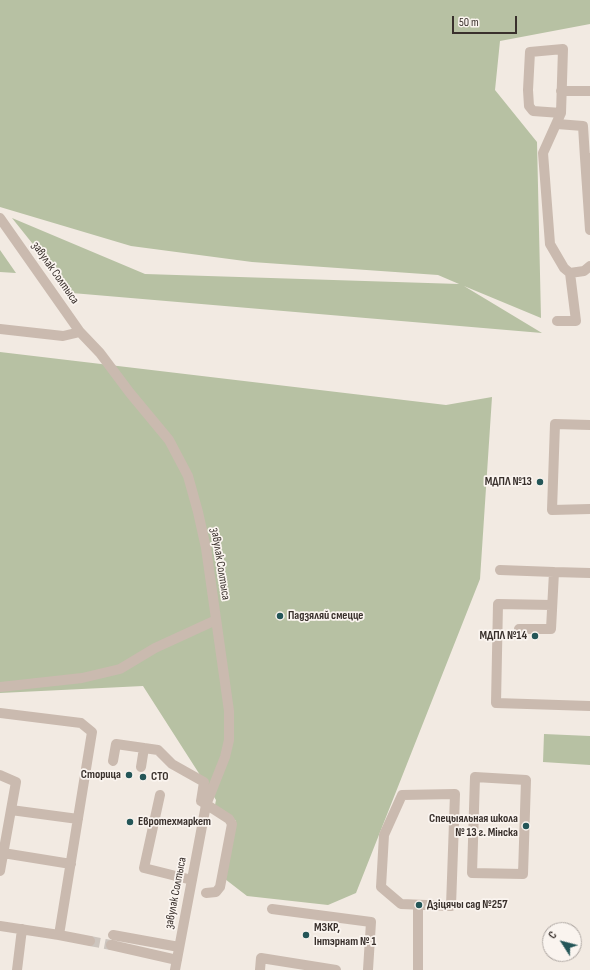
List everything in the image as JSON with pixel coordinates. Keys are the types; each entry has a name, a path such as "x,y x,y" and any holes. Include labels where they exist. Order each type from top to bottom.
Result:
{"street":[{"path":"556,321 576,321 570,273 564,268 550,244 543,153 561,113 563,49 530,52 529,106 533,111 561,113"},
{"path":"561,91 590,91"},
{"path":"556,124 583,126 588,158 590,230"},
{"name":"завулак Солтыса","path":"0,218 80,332 100,353 130,393 163,432 188,476 206,548 229,711 229,740 225,757 206,805 176,965"},
{"path":"570,273 584,271 590,266"},
{"path":"0,329 63,336 80,332"},
{"path":"590,425 555,424 552,510 590,509"},
{"path":"500,570 590,573"},
{"path":"519,629 552,629 554,572"},
{"path":"552,605 498,604 496,703 590,706"},
{"path":"0,687 82,678 120,668 155,648 216,620"},
{"path":"0,713 81,723 92,732 59,935"},
{"path":"113,761 116,744 158,750 172,764 204,782 202,801 229,819 232,824 220,887 216,892 206,893"},
{"path":"141,767 144,748"},
{"path":"0,775 16,782 0,871"},
{"path":"475,777 526,780 523,874 472,873 475,777"},
{"path":"455,794 451,906 418,905 401,904 382,887 384,835 402,795 455,794"},
{"path":"160,795 144,868 192,880"},
{"path":"11,810 78,819"},
{"path":"3,853 71,864"},
{"path":"418,905 418,970"},
{"path":"272,909 371,922 368,970"},
{"path":"0,926 90,941"},
{"path":"17,970 22,930"},
{"path":"176,965 135,956 112,940 179,947"},
{"path":"260,970 261,958 336,970"}],"green space":[{"path":"0,0 590,0 590,24 500,41 495,90 537,142 541,318 464,286 542,333 72,293 12,218 145,274 459,284 438,275 252,262 131,246 0,207"},
{"path":"0,250 16,273 0,272"},
{"path":"0,352 446,405 492,397 480,579 356,893 328,905 247,896 225,879 236,821 215,805 216,800 143,686 0,693"},
{"path":"544,734 590,736 590,765 543,762"}],"tunnel":[{"path":"90,941 111,945"}],"place":[{"name":"МДПЛ №13","path":"540,482"},
{"name":"Падзяляй смецце","path":"280,616"},
{"name":"МДПЛ №14","path":"535,636"},
{"name":"Сторица","path":"129,775"},
{"name":"СТО","path":"143,777"},
{"name":"Евротехмаркет","path":"130,822"},
{"name":"Спецыяльная школа № 13 г. Мінска","path":"526,826"},
{"name":"Дзіцячы сад №257","path":"419,905"},
{"name":"МЗКР, Інтэрнат № 1","path":"306,935"}]}
